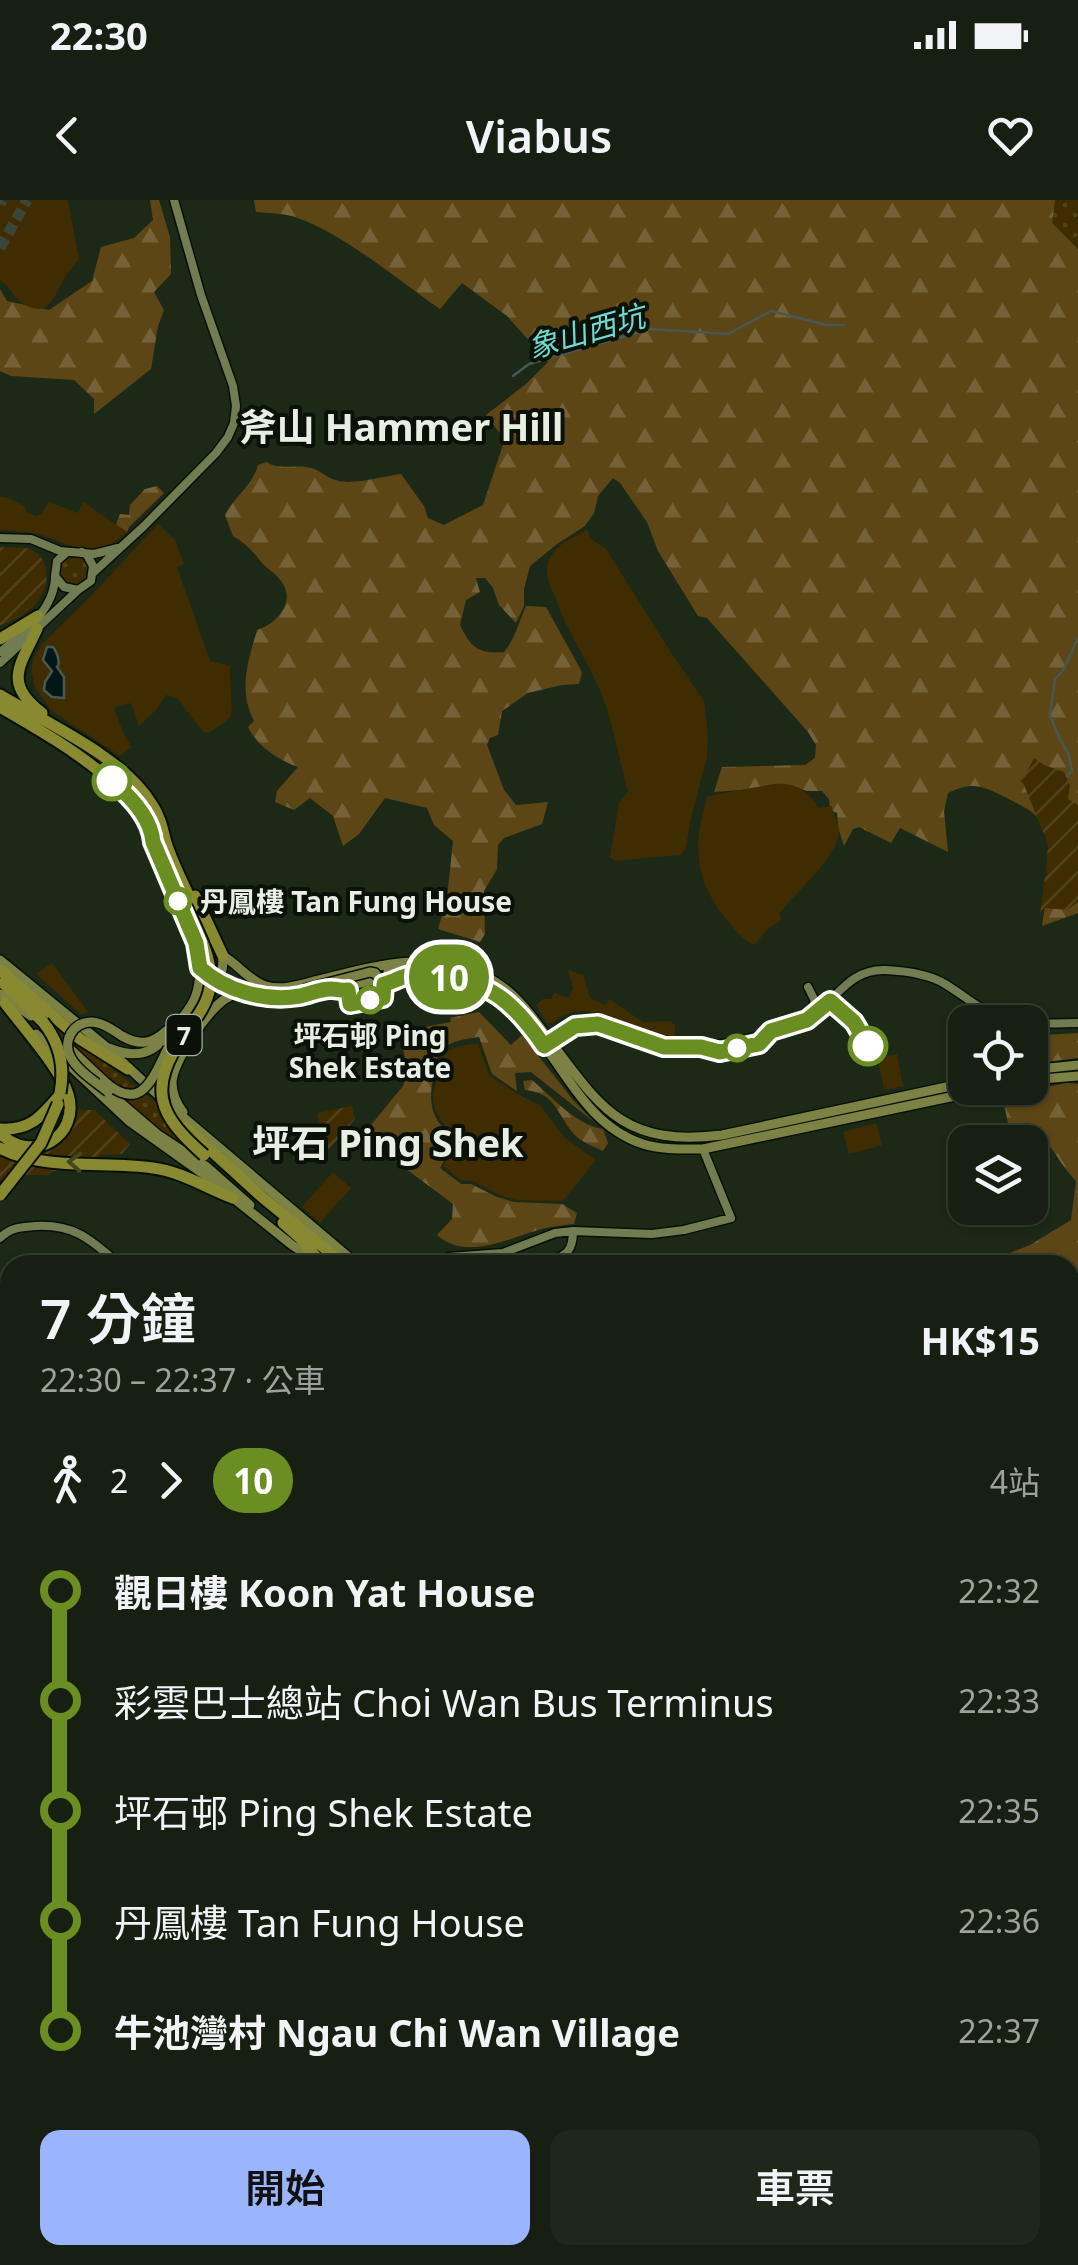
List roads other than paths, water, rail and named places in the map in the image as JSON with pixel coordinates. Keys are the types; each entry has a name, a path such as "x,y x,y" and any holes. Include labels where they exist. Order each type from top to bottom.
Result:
{"highway":[{"path":"3,649 37,622"},
{"path":"37,622 20,663 19,684 26,699 60,729"},
{"name":"7","path":"0,695 98,754 139,787 152,804 210,969 203,1007 167,1065 162,1094 172,1123 204,1155 259,1193"},
{"name":"7","path":"0,707 119,786 160,835"},
{"path":"200,967 198,948 153,842 160,835 170,836 222,956"},
{"name":"7","path":"189,905 212,950 218,974 210,1007 181,1052 171,1076 172,1106 185,1128 259,1193 314,1255"},
{"path":"0,970 80,1039 128,1068"},
{"path":"0,980 36,1013 52,1034 62,1065 53,1120 0,1196"},
{"path":"1,1137 24,1147 49,1143 64,1128 70,1104 56,1072 2,998"},
{"path":"1,1137 36,1121 60,1094"},
{"path":"1,1137 24,1158 148,1167 190,1178 233,1198"},
{"path":"259,1193 333,1255"}],"main road":[{"path":"0,662 3,649 90,582 94,572 223,445 234,423 233,386 174,200"},
{"path":"0,538 100,554 122,546"},
{"path":"44,545 64,587 78,590"},
{"path":"37,622 56,589 59,558 77,552 91,560 94,572"},
{"path":"214,979 223,970 222,956"},
{"path":"2,998 76,1052 111,1087 133,1094 150,1083 169,1036 197,994 200,967 209,958 222,956 260,984 292,991 370,972 379,978 380,972 389,968 416,964 439,967 508,996"},
{"path":"0,960 199,1130"},
{"path":"281,988 424,961 476,972 500,984 526,1021 593,1097 630,1126 660,1136 694,1138 756,1128 948,1087"},
{"path":"200,967 214,979 268,996"},
{"path":"548,1044 575,1026 598,1024 664,1047 693,1048 784,1028 807,1020 855,976 880,970 932,978 973,1005"},
{"path":"240,990 235,978 247,974"},
{"path":"268,1225 224,1180 165,1140 76,1064 68,1050 69,1036 75,1028 89,1022 138,1043 150,1042 169,1036 213,999 298,996 389,976 449,977 508,996"},
{"path":"807,1020 815,1005 808,987"},
{"path":"229,997 216,1004 182,1055 173,1078 173,1092 180,1108 259,1193 344,1255"},
{"path":"2,998 54,1053 156,1141 308,1255"},
{"path":"180,1020 149,1058 154,1066 171,1064 182,1055"},
{"path":"1048,1024 1078,1023"},
{"path":"548,1044 590,1109 616,1130 645,1145 663,1148 703,1150 948,1098"},
{"path":"104,1045 129,1054 156,1048"},
{"path":"1048,1068 1078,1065"},
{"path":"1048,1078 1078,1076"},
{"path":"476,1255 503,1253 556,1233 652,1234 730,1218 703,1150 694,1138"},
{"path":"0,1236 17,1227 55,1226 88,1238 108,1255"},
{"path":"562,1255 572,1245 573,1231"}],"waterway":[{"name":"象山西坑","path":"513,376 529,364 650,329 728,334 771,311 827,325 844,325"},
{"path":"1067,776 1072,771 1068,753 1050,715 1055,679 1078,638"}],"tunnel":[{"path":"0,204 2,200"},
{"path":"0,248 27,200"}],"place":[{"name":"丹鳳樓 Tan Fung House","path":"178,901"},
{"name":"坪石邨 Ping Shek Estate","path":"370,1000"}],"district":[{"name":"斧山 Hammer Hill","path":"401,426"},
{"name":"坪石 Ping Shek","path":"388,1142"}]}
